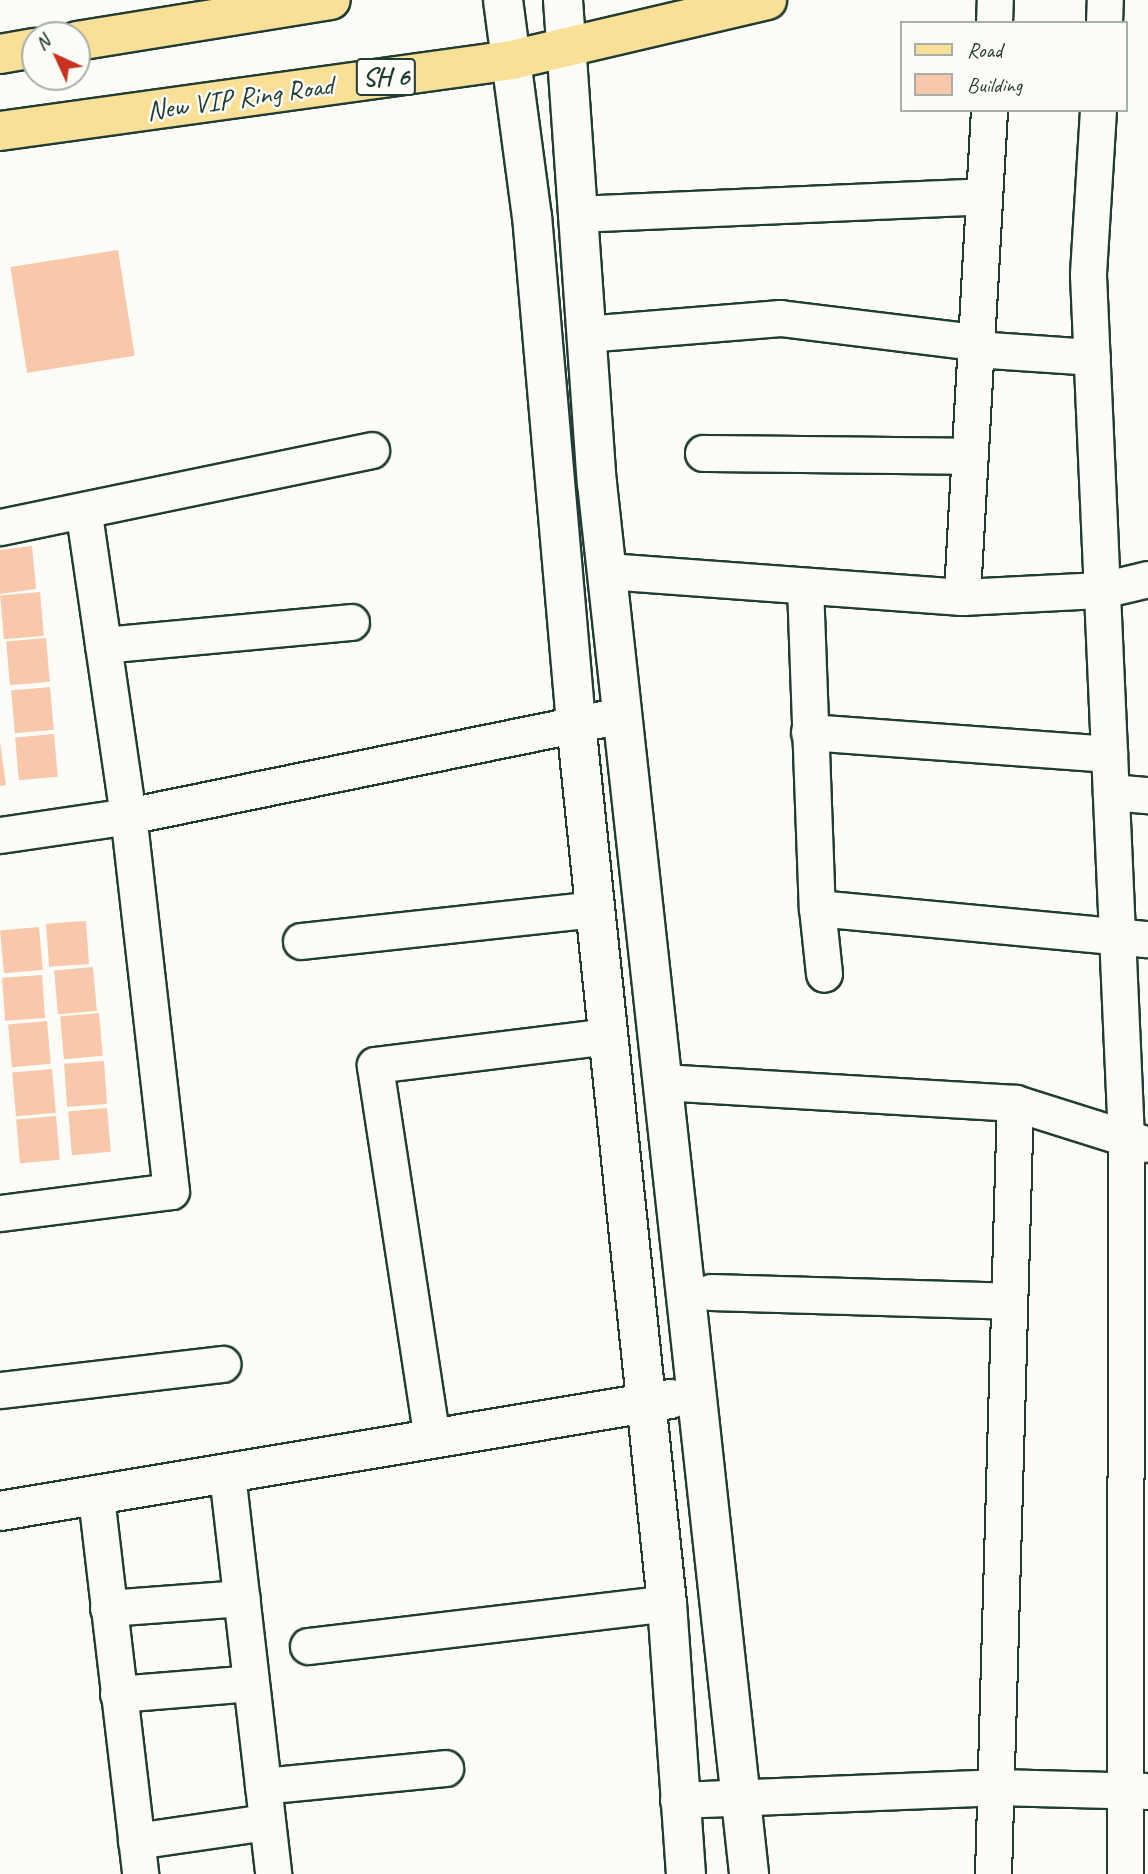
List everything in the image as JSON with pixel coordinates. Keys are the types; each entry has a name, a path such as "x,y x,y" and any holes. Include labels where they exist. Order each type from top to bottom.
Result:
{"main road":[{"path":"91,39 331,0"},
{"name":"New VIP Ring Road","path":"0,131 512,60 767,0"},
{"path":"0,54 21,50"}],"street":[{"path":"503,0 512,60 576,723 667,1603 678,1800 686,1874"},
{"path":"563,0 563,50 607,571 749,1874"},
{"path":"994,21 995,0"},
{"path":"1104,21 1105,0"},
{"path":"962,597 989,112"},
{"path":"1098,112 1088,275 1111,792 1133,938 1137,1142 1136,1792 1125,1874"},
{"path":"576,214 984,196"},
{"path":"585,334 780,318 976,346 1092,357"},
{"path":"0,527 84,515 371,450"},
{"path":"703,453 970,456"},
{"path":"0,1213 172,1191 128,816 84,515"},
{"path":"607,571 962,597 1102,590 1148,579"},
{"path":"805,586 817,908 824,974"},
{"path":"103,645 351,622"},
{"path":"0,835 128,816 622,715"},
{"path":"809,732 1109,754"},
{"path":"1111,792 1148,796"},
{"path":"817,908 1133,938"},
{"path":"301,941 595,909"},
{"path":"432,1439 375,1065 608,1035"},
{"path":"662,1082 1014,1103 1137,1142"},
{"path":"993,1874 1014,1103"},
{"path":"711,1292 1009,1301"},
{"path":"0,1391 222,1364"},
{"path":"0,1511 695,1396"},
{"path":"227,1474 273,1874"},
{"path":"96,1497 138,1857 267,1822"},
{"path":"108,1608 242,1598"},
{"path":"308,1646 667,1603"},
{"path":"118,1694 251,1683"},
{"path":"263,1786 444,1769"},
{"path":"678,1800 996,1787 1136,1792"}],"building":[{"path":"118,250 135,356 27,373 10,267"},
{"path":"32,546 36,589 0,594 0,550"},
{"path":"40,592 44,636 4,639 0,595"},
{"path":"46,638 50,682 10,685 6,641"},
{"path":"50,687 54,730 15,733 11,690"},
{"path":"54,734 58,777 19,780 15,737"},
{"path":"0,742 6,785 0,786"},
{"path":"86,921 89,964 49,967 46,924"},
{"path":"39,927 43,970 4,973 0,930"},
{"path":"93,967 97,1011 58,1014 54,970"},
{"path":"42,975 45,1018 5,1021 2,978"},
{"path":"99,1013 103,1056 64,1059 60,1016"},
{"path":"47,1021 51,1064 12,1067 8,1024"},
{"path":"104,1061 107,1104 67,1107 64,1064"},
{"path":"52,1069 56,1113 16,1116 12,1072"},
{"path":"107,1108 111,1152 72,1155 68,1111"},
{"path":"56,1116 60,1160 20,1163 16,1119"}]}
